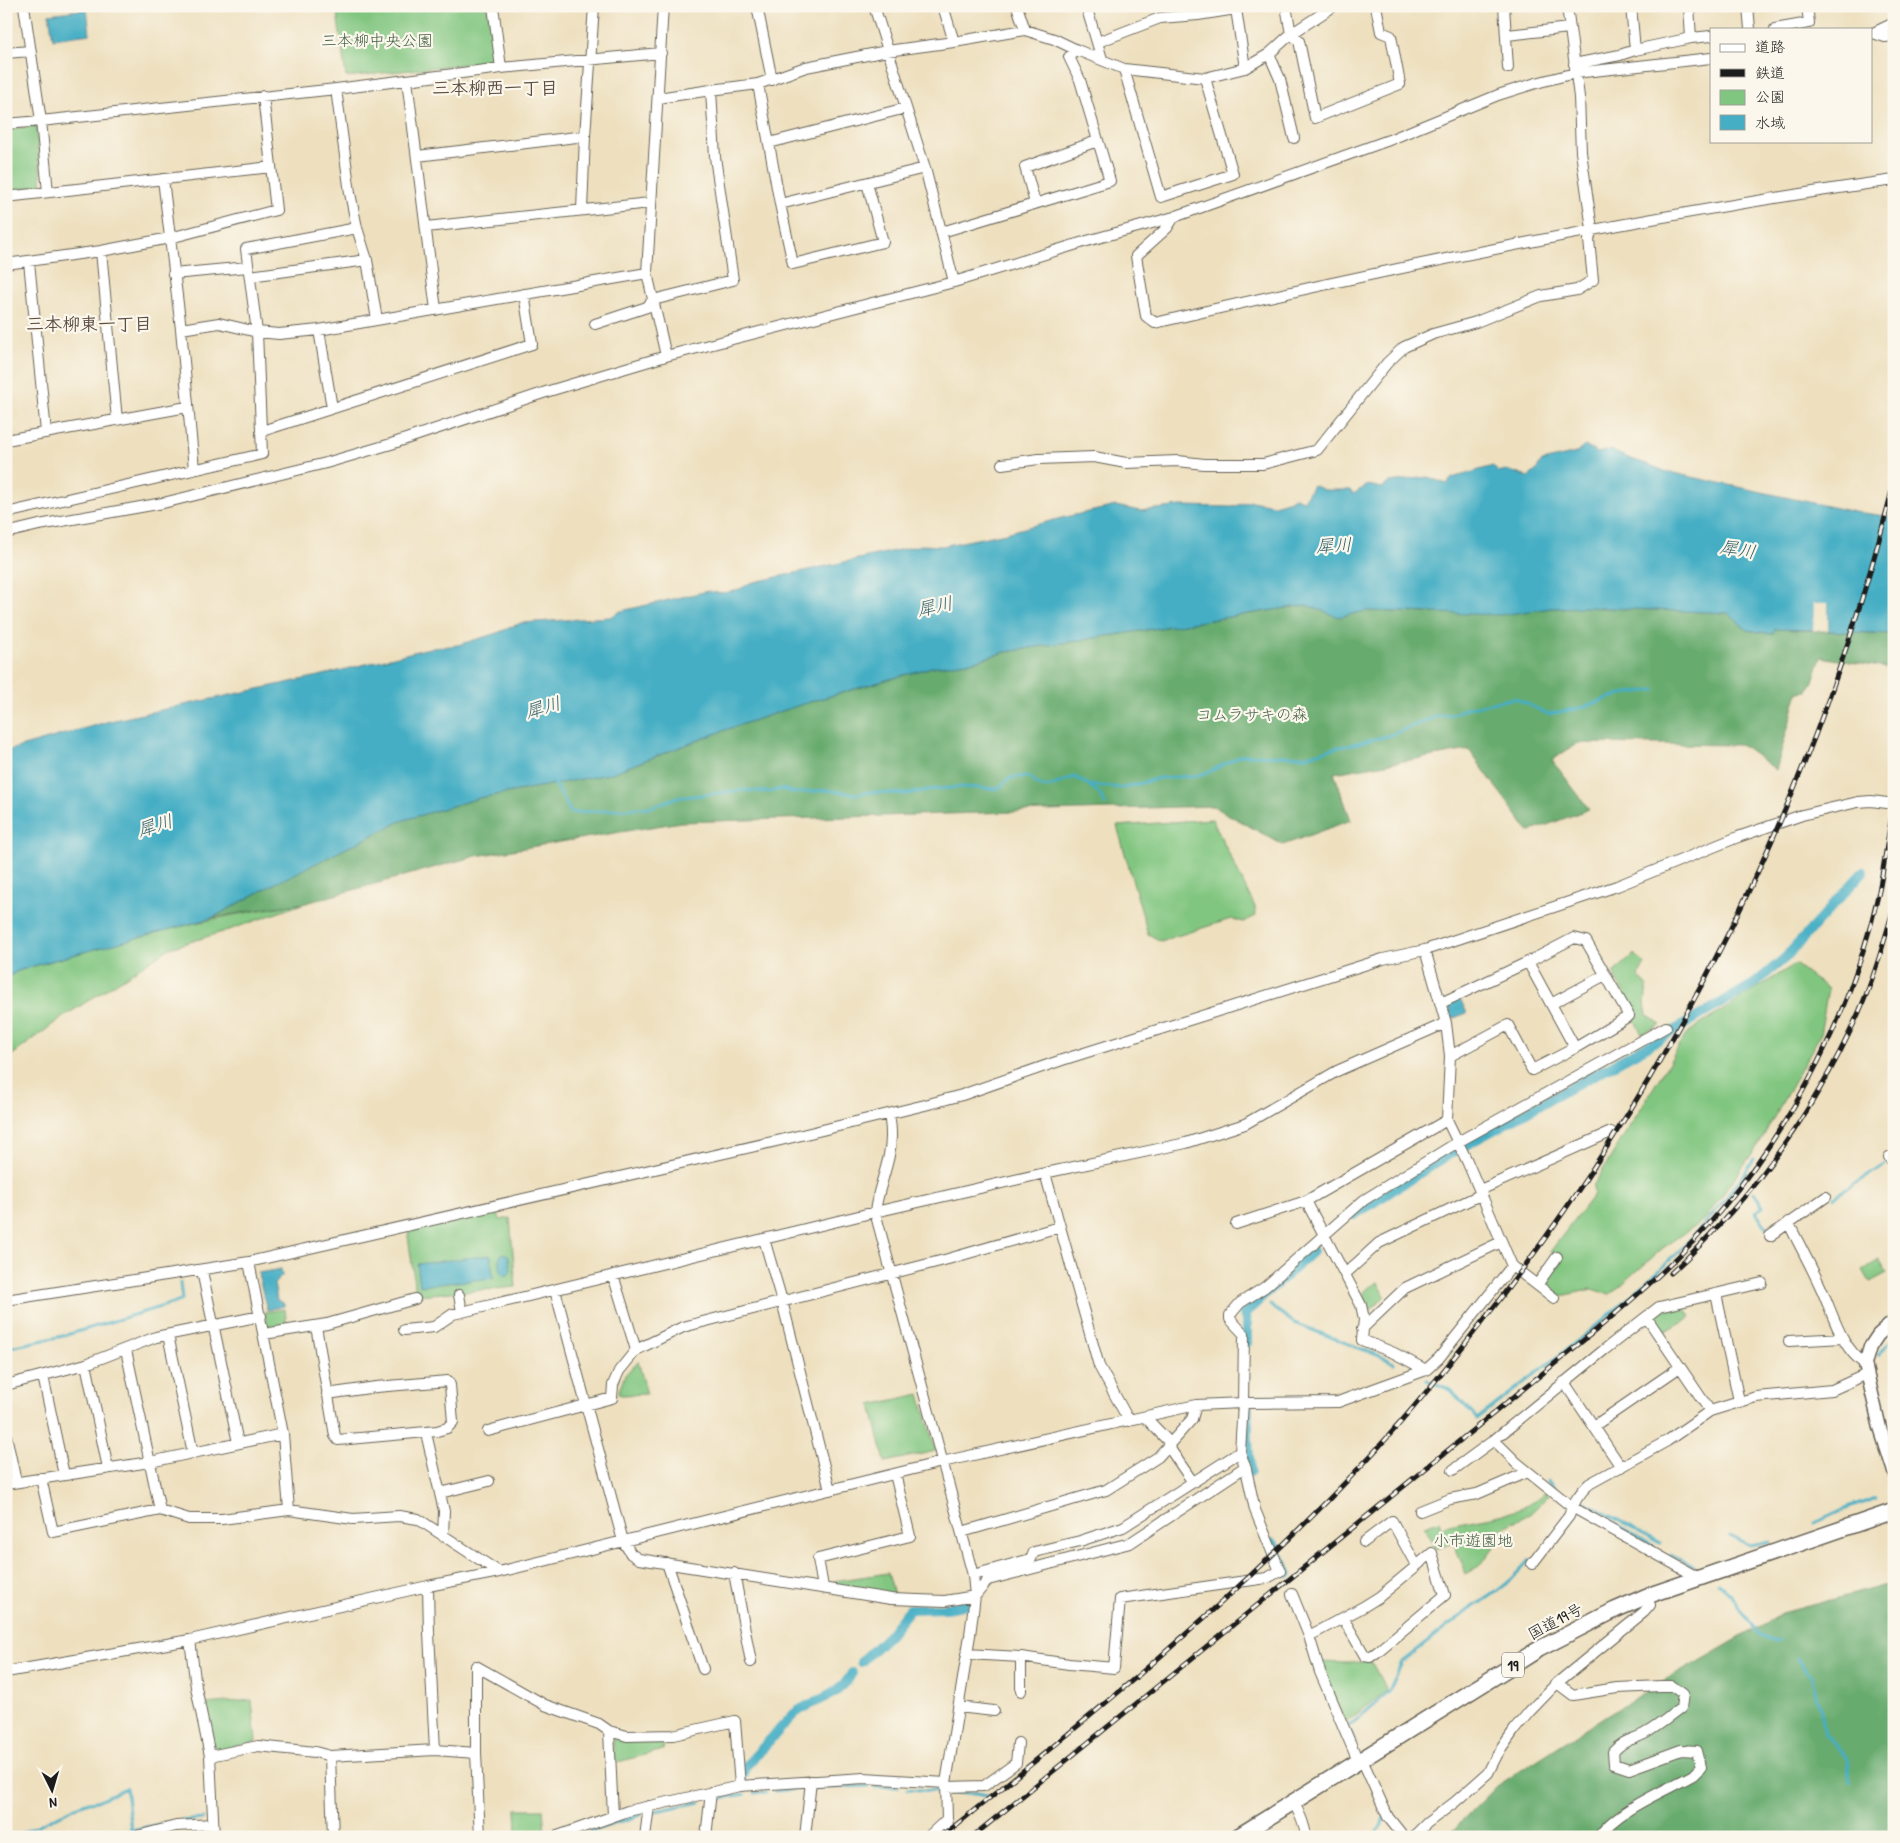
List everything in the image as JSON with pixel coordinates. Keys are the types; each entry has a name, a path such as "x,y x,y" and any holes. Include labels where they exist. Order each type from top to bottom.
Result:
{"highway":[{"name":"国道19号","path":"1237,1837 1540,1649 1615,1610 1647,1596 1894,1511"}],"main road":[{"path":"1894,1321 1878,1335 1870,1347 1866,1369 1894,1472"}],"street":[{"path":"24,6 41,121 48,192"},
{"path":"494,6 500,68"},
{"path":"582,210 594,6"},
{"path":"664,6 647,272 666,356"},
{"path":"758,6 772,80"},
{"path":"874,6 925,168 954,282"},
{"path":"943,6 954,42"},
{"path":"1017,6 1025,30"},
{"path":"1086,6 1102,59"},
{"path":"1286,6 1290,34 1299,40 1315,118 1400,84 1391,36 1381,32 1376,6"},
{"path":"658,98 758,84 806,67 887,51 1025,30 1054,39 1124,69 1205,78 1246,68 1269,54 1290,34 1334,6"},
{"path":"1504,6 1508,68"},
{"path":"1002,464 1039,459 1094,457 1126,463 1178,461 1204,464 1263,464 1317,450 1387,362 1404,347 1433,334 1476,322 1541,296 1577,290 1594,280 1589,240 1592,229 1581,152 1579,97 1567,6"},
{"path":"1631,6 1635,50"},
{"path":"1689,6 1691,38"},
{"path":"1748,6 1750,28"},
{"path":"1781,28 1809,23 1807,6"},
{"path":"1098,42 1160,18 1197,11 1236,9 1246,68"},
{"path":"1872,33 1894,23"},
{"path":"1507,36 1569,28"},
{"path":"1872,33 1886,37 1894,36"},
{"path":"6,533 163,503 326,463 666,356 954,282 1087,241 1174,217 1389,140 1498,95 1575,69 1635,50 1691,38 1710,36"},
{"path":"6,52 30,50"},
{"path":"942,232 1110,181 1080,80 1069,57 1077,50"},
{"path":"6,124 336,89 500,68 661,53"},
{"path":"1269,54 1280,79 1294,138"},
{"path":"1575,69 1710,58"},
{"path":"1124,69 1161,197 1233,174 1205,78"},
{"path":"407,80 436,310"},
{"path":"758,84 793,264 883,242 867,183"},
{"path":"336,89 357,228 367,260 377,320"},
{"path":"595,324 647,307 653,300 732,280 715,157 711,90"},
{"path":"6,264 101,251 170,238 276,210 264,96"},
{"path":"769,143 906,108"},
{"path":"417,156 585,136"},
{"path":"1035,203 1026,167 1097,141"},
{"path":"6,197 271,166"},
{"path":"780,204 925,168"},
{"path":"164,179 194,469"},
{"path":"1174,217 1167,228 1136,256 1146,316 1155,323 1277,294 1592,229 1809,192 1894,180"},
{"path":"426,227 650,203"},
{"path":"6,513 262,454 257,332 246,249 357,228"},
{"path":"101,251 117,420"},
{"path":"173,274 249,272 367,260"},
{"path":"29,262 46,432"},
{"path":"181,329 219,323 257,332 279,334 319,330 647,272"},
{"path":"262,431 532,344 524,294"},
{"path":"319,330 332,408"},
{"path":"6,440 187,407"},
{"path":"6,1300 202,1271 250,1262 781,1140 962,1095 1062,1060 1383,959 1425,950 1618,886 1738,837 1802,815 1858,802 1887,803"},
{"path":"1441,1003 1574,938 1586,941 1629,1016 1575,1048 1532,1070 1508,1025 1450,1056"},
{"path":"1425,950 1446,1023 1450,1056 1447,1120 1481,1192 1512,1266 1554,1298"},
{"path":"1528,962 1575,1048"},
{"path":"1552,1004 1605,975"},
{"path":"404,1330 434,1327 453,1314 875,1212 1186,1143 1245,1124 1337,1072 1446,1023"},
{"path":"966,1654 1022,1657 1114,1668 1120,1599 1267,1578 1280,1571 1255,1510 1240,1452 1244,1334 1230,1319 1230,1315 1240,1303 1265,1287 1364,1200 1458,1142 1666,1027"},
{"path":"889,1114 891,1135 888,1157 875,1212 962,1532 973,1575 975,1596 946,1785 947,1820 950,1837"},
{"path":"1236,1224 1306,1201 1447,1120"},
{"path":"1345,1274 1379,1243 1481,1192 1611,1132"},
{"path":"1045,1173 1099,1366 1129,1421"},
{"path":"1770,1236 1826,1197"},
{"path":"1306,1201 1362,1305 1364,1319 1362,1340 1394,1353 1426,1370"},
{"path":"1532,1564 1569,1516 1581,1491 1589,1484 1667,1441 1710,1411 1756,1397 1832,1390 1866,1369 1843,1338 1822,1289 1788,1222"},
{"path":"488,1431 612,1398 613,1385 619,1371 636,1350 683,1327 892,1274 1059,1227"},
{"path":"764,1239 782,1301 830,1490"},
{"path":"1362,1329 1406,1288 1501,1242"},
{"path":"1537,1285 1557,1258"},
{"path":"250,1262 283,1434 290,1510"},
{"path":"6,1672 190,1640 428,1586 499,1572 942,1462 1196,1405 1338,1402 1426,1370 1438,1358 1512,1266"},
{"path":"202,1271 238,1443"},
{"path":"613,1275 636,1350"},
{"path":"1453,1470 1494,1440 1660,1307 1762,1282"},
{"path":"555,1290 623,1541 631,1554 639,1559 891,1599 945,1601 975,1596 988,1580 1130,1543 1245,1467"},
{"path":"1716,1294 1739,1401"},
{"path":"459,1295 462,1312"},
{"path":"264,1334 315,1326 415,1298"},
{"path":"6,1385 86,1364 156,1337 261,1316"},
{"path":"1647,1318 1710,1411"},
{"path":"315,1326 327,1394 335,1436 338,1440 426,1432 447,1428 452,1422 450,1385 448,1381 376,1387 327,1394"},
{"path":"168,1335 193,1453"},
{"path":"1789,1340 1843,1338"},
{"path":"126,1350 160,1510"},
{"path":"86,1364 108,1468"},
{"path":"1594,1426 1680,1367"},
{"path":"43,1376 64,1475"},
{"path":"1564,1382 1621,1467"},
{"path":"962,1532 1106,1490 1158,1457 1192,1419 1196,1405"},
{"path":"1145,1417 1169,1445 1192,1481"},
{"path":"426,1432 444,1511 443,1536"},
{"path":"6,1435 11,1483 150,1462 283,1434"},
{"path":"1494,1440 1528,1472 1574,1504 1699,1578"},
{"path":"973,1575 1031,1559 1034,1552 1080,1541 1123,1527 1240,1452"},
{"path":"1420,1511 1450,1499 1478,1494 1528,1472"},
{"path":"823,1587 818,1559 910,1536 895,1474"},
{"path":"41,1478 52,1532 160,1510 189,1519 222,1519 290,1510 353,1520 399,1516 418,1519 499,1572"},
{"path":"440,1493 489,1481"},
{"path":"1364,1542 1392,1521 1416,1565"},
{"path":"1309,1636 1379,1597 1432,1553 1446,1595 1377,1652 1370,1657 1365,1656 1343,1618"},
{"path":"667,1564 703,1669"},
{"path":"734,1573 751,1662"},
{"path":"428,1586 428,1633 435,1750"},
{"path":"1292,1594 1309,1636 1320,1672 1355,1754 1364,1764 1388,1817 1404,1837"},
{"path":"1414,1837 1427,1823 1455,1802 1488,1773 1497,1755 1528,1712 1557,1683 1644,1612 1650,1605 1647,1596"},
{"path":"190,1640 196,1686 210,1756 214,1837"},
{"path":"1022,1657 1022,1691"},
{"path":"480,1837 476,1753 476,1666 545,1705 599,1724 609,1731 627,1736 673,1735 735,1721 740,1786"},
{"path":"1557,1683 1573,1695 1617,1688 1661,1686 1672,1686 1683,1694 1681,1708 1666,1720 1644,1734 1622,1742 1613,1752 1614,1764 1629,1769 1681,1750 1697,1751 1700,1767 1693,1775 1616,1818 1603,1830 1599,1837"},
{"path":"958,1707 994,1711"},
{"path":"609,1731 613,1816"},
{"path":"555,1837 613,1816 649,1806 740,1786 864,1778 946,1785 984,1786 1016,1763 1018,1743"},
{"path":"210,1756 258,1746 315,1752 330,1756 435,1750 476,1753"},
{"path":"330,1756 333,1837"},
{"path":"805,1837 811,1781"},
{"path":"706,1837 711,1792"},
{"path":"1293,1801 1298,1809 1306,1837"},
{"path":"645,1837 649,1806"},
{"path":"928,1837 947,1820"},
{"path":"133,1837 176,1826 213,1824"}],"green space":[{"name":"三本柳中央公園","path":"336,6 488,6 494,61 346,77"},
{"path":"36,126 42,186 6,191 6,129"},
{"name":"コムラサキの森","path":"1306,605 1339,616 1366,611 1432,613 1584,607 1729,613 1747,630 1773,634 1774,629 1894,634 1894,647 1886,668 1821,657 1808,691 1798,692 1776,770 1742,745 1578,743 1552,760 1589,809 1529,832 1469,750 1334,773 1351,820 1283,845 1213,806 681,822 476,856 306,903 212,918 272,885 401,821 479,798 609,774 728,729 806,703 932,667 975,661 1005,652"},
{"path":"1212,819 1255,907 1256,916 1243,922 1231,919 1161,941 1148,934 1117,826"},
{"path":"305,903 229,930 170,948 60,1019 11,1056 6,1057 6,978 18,971 89,950 196,923"},
{"path":"1635,954 1645,964 1638,977 1647,985 1645,1003 1647,1015 1661,1025 1642,1034 1634,1020 1633,1010 1613,973"},
{"path":"1795,964 1828,989 1820,1035 1759,1144 1705,1219 1663,1248 1610,1295 1592,1289 1562,1296 1545,1284 1561,1260 1550,1252 1594,1194 1593,1186 1687,1033"},
{"path":"498,1211 500,1220 510,1218 516,1287 419,1295 416,1293 408,1236 409,1230"},
{"path":"1879,1260 1887,1273 1870,1282 1863,1270"},
{"path":"1378,1282 1385,1296 1369,1312 1365,1309 1364,1292"},
{"path":"1684,1305 1691,1317 1662,1333 1656,1324 1655,1315 1662,1309"},
{"path":"285,1309 287,1326 272,1329 267,1327 265,1312"},
{"path":"638,1361 647,1394 621,1395 618,1393 625,1375"},
{"path":"920,1394 936,1451 885,1462 871,1405"},
{"name":"小市遊園地","path":"1546,1492 1549,1495 1531,1513 1490,1535 1496,1544 1480,1566 1466,1574 1453,1541 1436,1550 1424,1526 1439,1521 1441,1527 1496,1516 1523,1507 1535,1501"},
{"path":"888,1573 894,1595 833,1586 834,1581"},
{"path":"1894,1583 1894,1837 1446,1837 1497,1786 1608,1714 1782,1613"},
{"path":"1371,1661 1387,1691 1345,1723 1320,1662 1348,1663"},
{"path":"252,1700 256,1742 214,1751 204,1704"},
{"path":"617,1738 665,1741 663,1750 614,1763 613,1740"},
{"path":"516,1809 543,1809 545,1831 517,1834"}],"water":[{"path":"87,9 90,34 53,39 49,14"},
{"name":"犀川","path":"1585,446 1597,453 1611,450 1664,471 1855,512 1894,517 1894,617 1891,616 1891,629 1894,629 1894,634 1828,631 1828,604 1815,603 1813,630 1775,629 1773,634 1747,630 1728,613 1584,607 1552,608 1501,615 1366,611 1339,617 1306,605 1005,652 975,661 932,667 806,703 728,729 609,774 479,798 401,821 272,885 212,918 54,960 18,971 6,978 6,751 110,721 323,675 425,649 458,645 497,633 521,623 610,617 621,611 708,591 730,592 750,583 921,545 942,546 1006,533 1116,506 1140,511 1181,506 1232,507 1251,501 1274,505 1291,500 1293,497 1304,500 1313,485 1324,490 1350,490 1353,494 1368,485 1382,488 1390,482 1428,477 1447,484 1452,478 1493,466 1498,472 1506,470 1528,477 1536,471 1542,461 1576,453"},
{"path":"1460,999 1467,1013 1451,1019 1449,1003"},
{"path":"504,1253 509,1256 511,1270 506,1276 501,1273 499,1259"},
{"path":"491,1255 493,1278 420,1286 417,1264"},
{"path":"281,1269 282,1276 274,1284 277,1300 284,1304 284,1306 267,1310 258,1273"}],"pier":[{"path":"1814,603 1828,603 1828,631 1826,631 1825,606 1817,605 1815,631 1813,630"}],"waterway":[{"path":"554,782 571,813 651,807 675,798 744,790 769,792 782,789 795,793 826,790 855,794 869,792 908,794 961,787 998,789 1009,779 1019,777 1030,777 1035,783 1046,787 1075,777 1089,785 1124,788 1159,778 1195,776 1209,772 1242,755 1307,756 1388,736 1437,716 1453,714 1467,708 1515,698 1548,714 1581,708 1621,694 1655,690"},
{"path":"1090,786 1099,793 1105,804"},
{"path":"1354,1215 1451,1153 1651,1044 1754,984 1785,958 1863,872"},
{"path":"1427,1380 1451,1390 1477,1419 1590,1331 1663,1267 1697,1233 1727,1197 1754,1159"},
{"path":"1834,1197 1886,1164"},
{"path":"1754,1192 1763,1207 1755,1212 1770,1231"},
{"path":"1247,1343 1247,1324 1244,1314 1313,1251"},
{"path":"6,1348 63,1336 177,1302 182,1300 180,1283"},
{"path":"1270,1305 1294,1323 1394,1363"},
{"path":"1878,1355 1894,1337"},
{"path":"1248,1408 1250,1472"},
{"path":"1548,1481 1557,1489"},
{"path":"1815,1523 1876,1498"},
{"path":"1583,1501 1660,1543"},
{"path":"1576,1503 1654,1546"},
{"path":"1730,1536 1750,1546 1771,1542"},
{"path":"1273,1543 1288,1573"},
{"path":"1671,1555 1694,1566"},
{"path":"1349,1726 1389,1692 1402,1662 1475,1605 1489,1597 1518,1573 1530,1560"},
{"path":"1718,1583 1733,1597 1747,1620 1758,1632 1771,1640 1780,1641"},
{"path":"861,1662 889,1635 910,1609 946,1608 967,1604"},
{"path":"1798,1658 1806,1672 1812,1677 1825,1734 1847,1759 1851,1781"},
{"path":"744,1774 744,1768 794,1714 833,1693 846,1682 852,1673"},
{"path":"1351,1732 1356,1743"},
{"path":"814,1788 868,1786"},
{"path":"875,1787 898,1787"},
{"path":"24,1832 76,1807 97,1801 126,1788 131,1830 168,1823"},
{"path":"774,1791 805,1789"},
{"path":"908,1789 937,1791"},
{"path":"755,1793 766,1792"},
{"path":"953,1793 987,1795"},
{"path":"717,1799 745,1794"},
{"path":"656,1811 700,1802"},
{"path":"589,1832 641,1815"},
{"path":"1373,1837 1381,1827 1384,1817"},
{"path":"181,1821 203,1819"}],"railway":[{"path":"941,1837 1158,1659 1262,1565 1312,1516 1375,1450 1445,1370 1543,1240 1611,1141 1673,1038 1729,932 1779,823 1824,711 1862,598 1894,482"},
{"path":"972,1837 1596,1330 1661,1273 1707,1227 1749,1175 1798,1100 1838,1019 1868,934 1879,891 1894,801"},
{"path":"1671,1273 1728,1215 1779,1152 1801,1119 1842,1049 1859,1012 1874,973 1894,907"}],"district":[{"name":"三本柳西一丁目","path":"495,87"},
{"name":"三本柳東一丁目","path":"89,323"}]}
